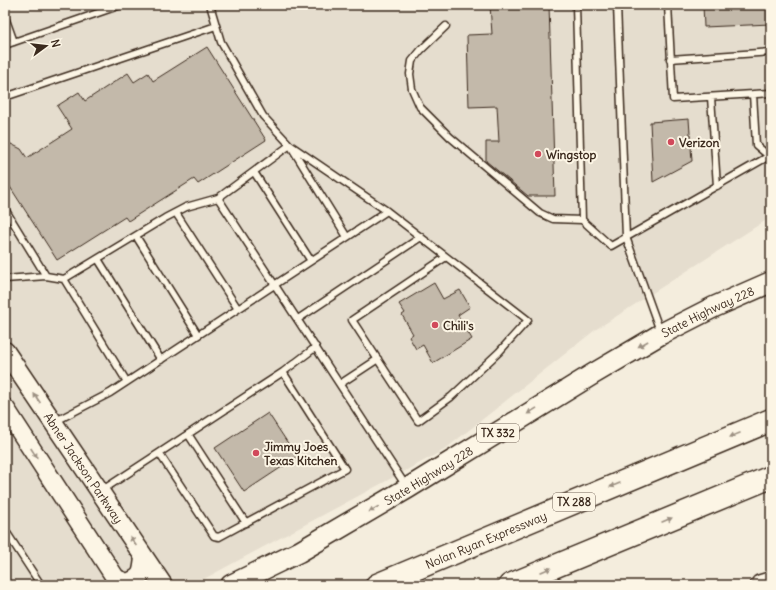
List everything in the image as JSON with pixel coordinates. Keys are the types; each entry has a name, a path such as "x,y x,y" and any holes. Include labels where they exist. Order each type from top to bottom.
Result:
{"highway":[{"name":"Nolan Ryan Expressway","path":"377,585 771,420"},
{"path":"510,585 771,477"}],"main road":[{"name":"State Highway 228","path":"231,585 299,552 408,488 661,334 714,307 771,282"},
{"path":"761,585 771,582"}],"street":[{"name":"Abner Jackson Parkway","path":"5,351 163,585"},
{"path":"5,408 119,582 127,583 141,575 144,558"}],"lane":[{"path":"5,45 121,5"},
{"path":"210,5 221,42 263,116 290,146 347,237"},
{"path":"576,5 582,220"},
{"path":"617,5 626,237 661,334"},
{"path":"668,5 673,99 771,93"},
{"path":"5,17 14,42"},
{"path":"5,97 216,26"},
{"path":"446,26 421,50 412,61 410,74 412,89 420,107 450,137 540,213 553,219 582,220 611,246 770,156 756,145 753,94"},
{"path":"670,59 771,52"},
{"path":"711,97 717,186"},
{"path":"5,279 46,276 64,279 186,207 218,198 290,146"},
{"path":"290,146 387,211 528,320 499,352 451,397 418,421 352,320 446,257"},
{"path":"254,172 311,261"},
{"path":"218,198 408,488"},
{"path":"5,209 46,276"},
{"path":"53,422 110,393 387,211"},
{"path":"176,213 238,309"},
{"path":"136,236 198,335"},
{"path":"298,319 421,237"},
{"path":"98,259 161,360"},
{"path":"64,279 127,382"},
{"path":"100,492 283,372 316,347"},
{"path":"340,384 378,359"},
{"path":"159,453 214,536 219,538 345,469 283,372"},
{"path":"188,434 246,523"},
{"path":"5,530 41,585"}],"shaded area":[{"path":"5,5 771,5 771,217 595,330 444,450 202,580 189,585 5,585"}],"building":[{"path":"490,5 549,5 555,196 528,196 486,161 486,142 499,142 497,106 469,107 467,35 492,34"},
{"path":"703,5 771,5 771,24 704,27"},
{"path":"207,47 266,140 198,184 194,179 128,221 125,217 57,260 5,179 5,141 21,149 27,158 72,129 57,106 79,92 85,101 128,73 134,82 148,73 153,81"},
{"name":"Verizon","path":"689,119 692,161 653,182 650,122"},
{"name":"Chili's","path":"434,283 443,299 460,290 470,307 458,315 472,339 433,363 423,345 416,349 409,337 413,334 402,315 405,313 399,304"},
{"name":"Jimmy Joes Texas Kitchen","path":"268,413 297,457 244,492 215,448"}],"place":[{"name":"Verizon","path":"671,142"},
{"name":"Wingstop","path":"538,154"},
{"name":"Chili's","path":"435,325"},
{"name":"Jimmy Joes Texas Kitchen","path":"256,453"}]}
